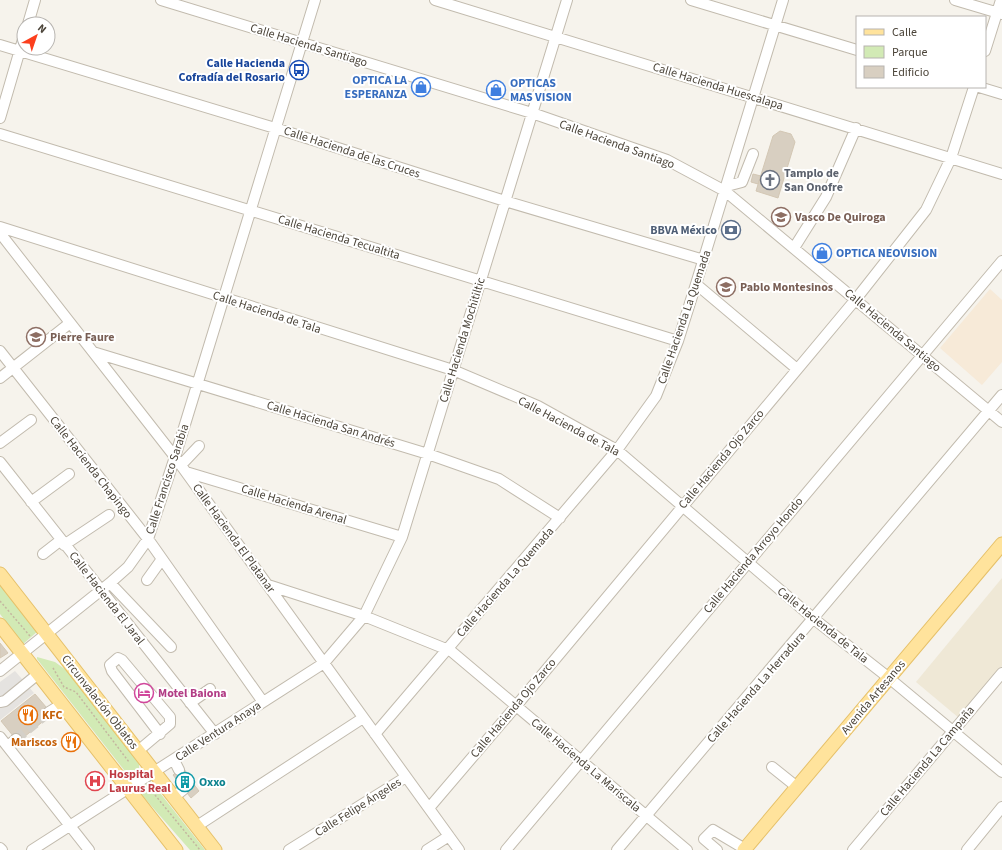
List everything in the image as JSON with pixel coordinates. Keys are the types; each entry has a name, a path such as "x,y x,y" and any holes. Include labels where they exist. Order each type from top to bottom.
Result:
{"main road":[{"name":"Avenida Artesanos","path":"745,850 1002,544"},
{"name":"Circunvalación Oblatos","path":"0,574 155,772 179,793 197,826 215,850"},
{"path":"0,625 176,850"}],"street":[{"path":"30,16 35,0"},
{"name":"Calle Hacienda Santiago","path":"161,0 532,113 667,160 726,188 794,248 1002,422"},
{"name":"Calle Francisco Sarabia","path":"0,671 101,591 128,567 148,539 181,465 197,384 315,0"},
{"name":"Calle Hacienda Huescalapa","path":"435,0 1002,174"},
{"name":"Calle Hacienda Mochitiltic","path":"324,663 364,616 402,537 479,280 505,201 566,0"},
{"path":"691,0 856,50"},
{"name":"Calle Hacienda La Quemada","path":"375,734 617,450 656,396 678,341 704,260 783,0"},
{"path":"955,0 1000,13"},
{"path":"986,48 1000,13 1001,0"},
{"name":"Calle Hacienda de las Cruces","path":"0,45 16,50"},
{"path":"0,118 18,56"},
{"name":"Calle Hacienda de las Cruces","path":"36,56 275,128 505,201 704,260"},
{"name":"Calle Hacienda Ojo Zarco","path":"428,808 516,706 682,504 856,299 926,210 951,158 974,88"},
{"path":"982,88 1002,94"},
{"path":"794,248 826,197 856,128"},
{"name":"Calle Hacienda Tecualtita","path":"0,134 678,341"},
{"path":"726,188 742,182 753,154"},
{"name":"Calle Hacienda de Tala","path":"0,227 453,370 538,406 617,450 682,504 814,619 889,678 1002,772"},
{"name":"Calle Hacienda El Platanar","path":"0,234 181,465 459,850"},
{"name":"Calle Hacienda Arroyo Hondo","path":"506,850 922,355 1001,265"},
{"path":"696,284 797,369"},
{"path":"0,378 70,322"},
{"name":"Calle Hacienda Chapingo","path":"0,351 148,539 263,702"},
{"name":"Calle Hacienda San Andrés","path":"93,352 428,454 499,479 560,518"},
{"name":"Calle Hacienda La Herradura","path":"617,850 1002,396"},
{"path":"0,443 31,420"},
{"path":"181,465 199,446"},
{"name":"Calle Hacienda El Jaral","path":"0,462 214,734"},
{"name":"Calle Hacienda Arenal","path":"181,465 402,537"},
{"path":"31,502 69,474"},
{"path":"42,554 109,515"},
{"path":"147,580 162,559"},
{"path":"110,583 171,647"},
{"name":"Calle Hacienda La Mariscala","path":"268,585 364,616 447,650 687,850"},
{"path":"138,751 160,734 170,724 170,717 122,660 118,658 110,665 112,671 160,734"},
{"name":"Calle Ventura Anaya","path":"32,850 324,663"},
{"name":"Calle Hacienda La Campaña","path":"853,850 1002,673"},
{"path":"0,702 5,701 38,674"},
{"path":"190,703 210,689"},
{"path":"49,712 62,704"},
{"path":"197,826 363,718"},
{"path":"0,736 89,850"},
{"path":"8,746 16,739"},
{"path":"174,760 179,770"},
{"path":"772,767 797,787"},
{"name":"Calle Felipe Ángeles","path":"289,850 406,777"},
{"path":"966,850 1002,807"},
{"path":"717,850 704,840 713,830 745,850"},
{"path":"427,850 449,836"}],"path":[{"path":"0,601 30,636"},
{"path":"53,668 64,687 76,692 129,762"},
{"path":"155,795 200,850"}],"shaded area":[{"path":"990,289 1002,300 1002,362 982,385 940,348"},
{"path":"1002,578 1002,666 959,718 916,682"},
{"path":"15,671 34,693 0,720 0,682"}],"green space":[{"path":"0,582 38,631 23,644 0,614"},
{"path":"37,657 55,662 77,678 139,764 139,768 130,776 37,659"},
{"path":"149,779 205,850 190,850 140,793 137,788"}],"building":[{"path":"780,131 791,134 795,142 778,198 756,191 773,136"},
{"path":"753,174 761,176 758,184 751,182"},
{"path":"0,643 8,653 0,658"},
{"path":"35,694 52,714 18,742 1,721"},
{"name":"Oxxo","path":"181,768 199,791 191,798 173,775"}],"tunnel":[{"path":"16,739 49,712"},
{"path":"179,770 190,784 184,789"}],"place":[{"name":"Calle Hacienda Cofradía del Rosario","path":"299,70"},
{"name":"OPTICA LA ESPERANZA","path":"421,87"},
{"name":"OPTICAS MAS VISION","path":"496,90"},
{"name":"Tamplo de San Onofre","path":"770,180"},
{"name":"Vasco De Quiroga","path":"781,217"},
{"name":"BBVA México","path":"731,230"},
{"name":"OPTICA NEOVISION","path":"822,253"},
{"name":"Pablo Montesinos","path":"726,287"},
{"name":"Pierre Faure","path":"36,337"},
{"name":"Motel Baiona","path":"144,693"},
{"name":"KFC","path":"28,715"},
{"name":"Mariscos","path":"71,742"},
{"name":"Hospital Laurus Real","path":"95,781"},
{"name":"Oxxo","path":"185,782"}]}
